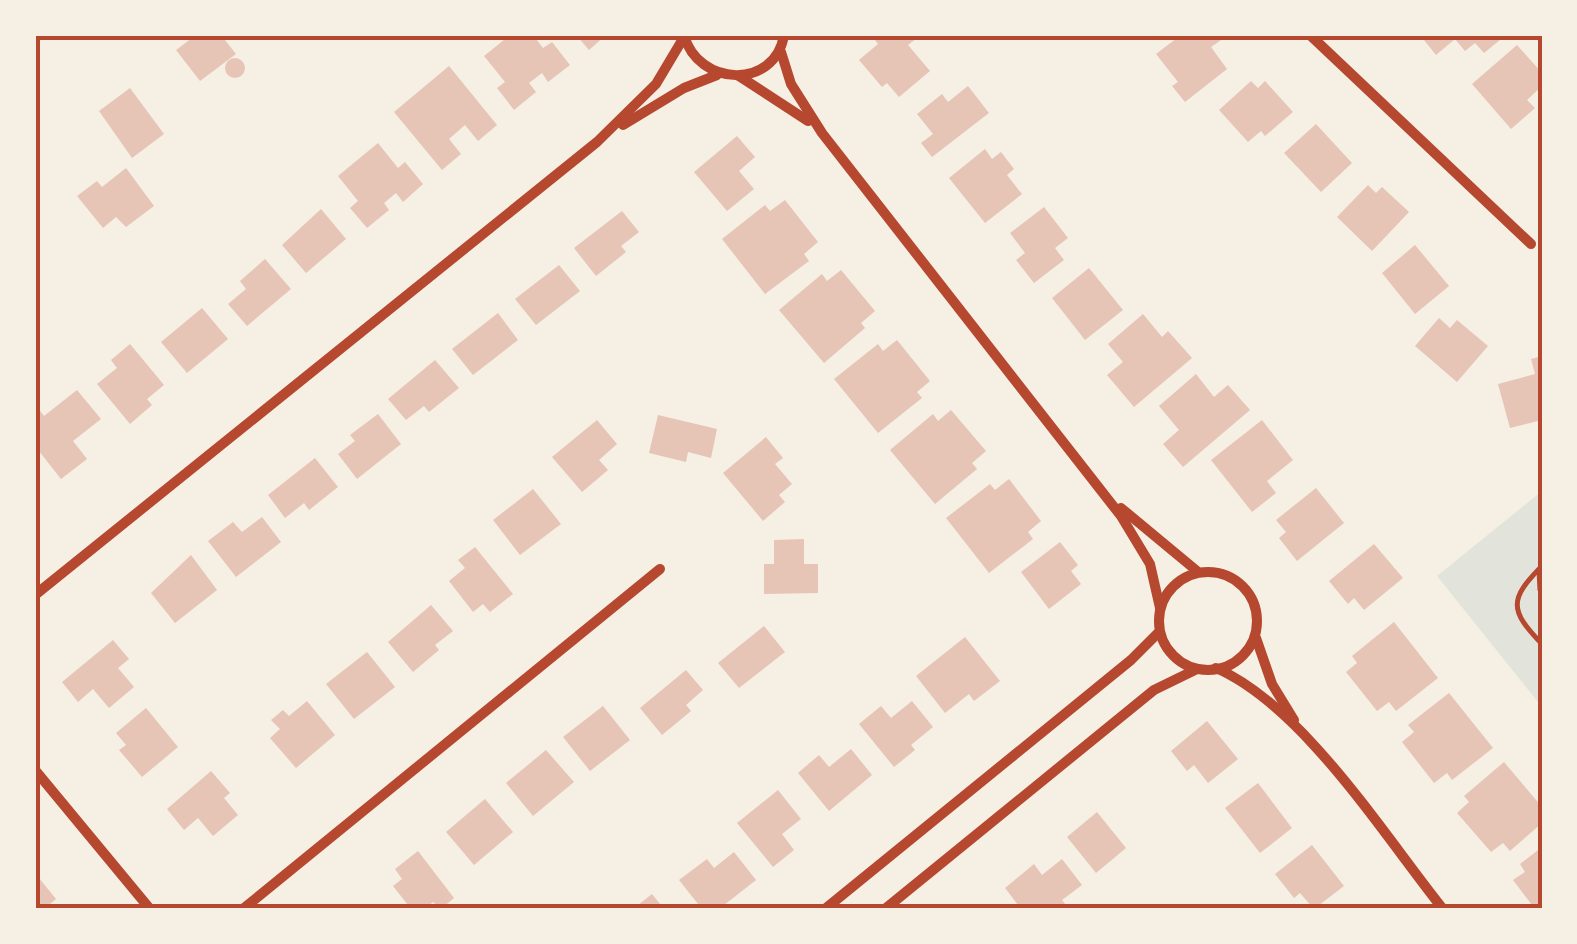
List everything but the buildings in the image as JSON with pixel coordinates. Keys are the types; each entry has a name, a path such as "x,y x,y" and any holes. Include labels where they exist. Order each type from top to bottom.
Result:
{"street":[{"path":"784,35 781,52 791,84 822,133 1102,489 1150,564 1160,608 1158,632 1170,654 1195,670"},
{"path":"1310,35 1531,244"},
{"path":"684,36 696,60 717,75"},
{"path":"35,595 597,142 656,84 684,36"},
{"path":"597,142 671,95 717,75 738,76 760,70 781,52"},
{"path":"738,76 774,94 822,133"},
{"path":"1102,489 1147,534 1197,572 1225,574 1252,597 1256,638 1272,684 1303,734 1444,909"},
{"path":"243,909 660,569"},
{"path":"1160,608 1169,592 1197,572"},
{"path":"825,909 1132,660 1158,632"},
{"path":"885,909 1154,690 1195,670 1216,668 1237,658 1256,638"},
{"path":"1216,668 1250,685 1303,734"},
{"path":"35,770 150,909"}],"path":[{"path":"1540,568 1540,590"},
{"path":"1540,568 1519,588 1516,608 1525,628 1542,644"}],"shaded area":[{"path":"1542,491 1542,707 1437,576"}]}
